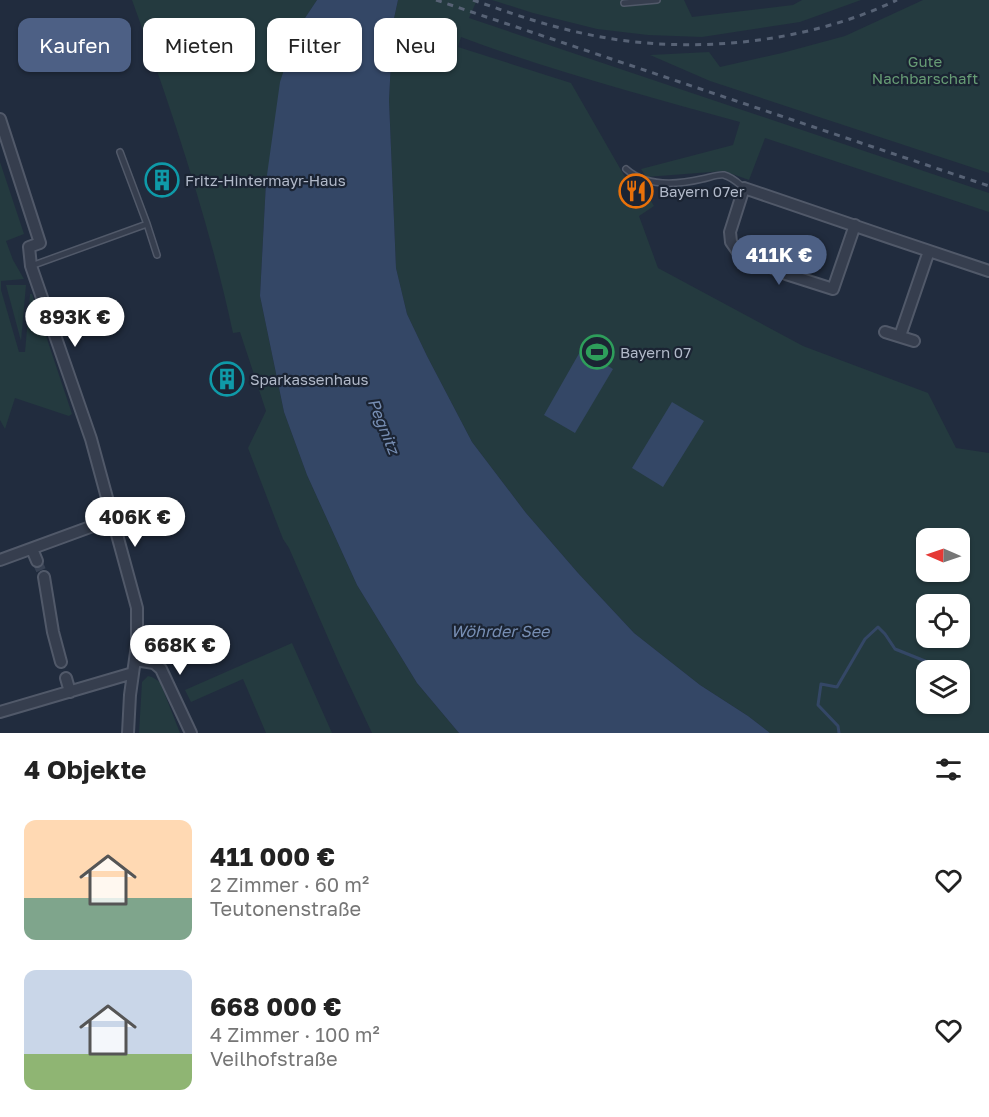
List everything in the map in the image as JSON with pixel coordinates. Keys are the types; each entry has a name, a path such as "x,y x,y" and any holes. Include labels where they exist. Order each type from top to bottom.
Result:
{"street":[{"path":"0,119 40,243 29,247 30,266 91,439 137,608 128,733"},
{"path":"855,225 833,289 786,274 738,252 731,242 730,232 744,188 855,225 989,271"},
{"path":"900,336 929,251"},
{"path":"885,332 914,341"},
{"path":"0,560 112,519"},
{"path":"32,549 37,561"},
{"path":"44,577 53,632 61,662"},
{"path":"135,660 154,663 161,669 191,733"},
{"path":"0,712 133,673"},
{"path":"66,678 70,692"}],"lane":[{"path":"624,3 657,0"},
{"path":"120,152 158,255"},
{"path":"626,169 633,176 645,181 661,183 694,181 723,175 735,180 744,188"},
{"path":"30,266 147,224"}],"green space":[{"path":"132,0 317,0 305,18 267,18 267,72 288,72 266,182 260,296 284,412 307,475 357,585 417,683 459,733 372,733 283,539 248,448 266,411 240,332 233,333 213,249 157,72 255,72 255,18 143,18 143,31"},
{"path":"398,0 477,0 469,18 989,193 989,212 765,138 749,180 724,171 646,177 641,169 733,145 740,122 564,72 461,37 458,47 571,83 629,184 640,183 654,206 639,216 658,268 803,346 928,393 956,448 989,453 989,733 770,733 700,685 634,633 526,513 472,442 407,314 396,268 389,100 390,72 457,72 457,18 394,18"},
{"path":"492,0 684,0 692,17 793,5 802,0 861,0 800,22 702,37 648,35 597,29"},
{"name":"Gute Nachbarschaft","path":"923,0 989,0 989,173 710,81 650,55 709,52 720,67 845,36"},
{"path":"0,162 24,234 6,241 13,260 24,279 1,281 1,290 19,352 25,352 30,294 32,294 72,414 69,416 15,398 5,429 0,420"},
{"path":"6,285 26,285 21,341"},
{"path":"292,643 332,733 266,733 243,679 191,702 185,690"},
{"path":"148,676 160,682 180,733 139,733 142,682"}],"water":[{"name":"Wöhrder See","path":"317,0 398,0 394,18 374,18 374,72 390,72 389,100 396,268 407,314 472,442 526,513 634,633 700,685 770,733 459,733 417,683 357,585 307,475 284,412 260,296 266,182 283,72 362,72 362,18 305,18"},
{"path":"581,350 613,369 575,433 544,415"},
{"path":"672,402 704,421 663,487 632,468"}],"waterway":[{"path":"839,733 838,726 818,705 821,684 837,687 865,639 878,627 895,649 922,660"}],"tunnel":[{"path":"37,561 44,577"}],"railway":[{"path":"436,0 989,186"},
{"path":"473,0 543,23 586,34 624,41 704,45 785,36 824,27 897,0"}],"place":[{"name":"Fritz-Hintermayr-Haus","path":"162,180"},
{"name":"Bayern 07er","path":"636,191"},
{"name":"Bayern 07","path":"597,352"},
{"name":"Sparkassenhaus","path":"227,379"}],"water label":[{"name":"Pegnitz","path":"384,426"}]}
